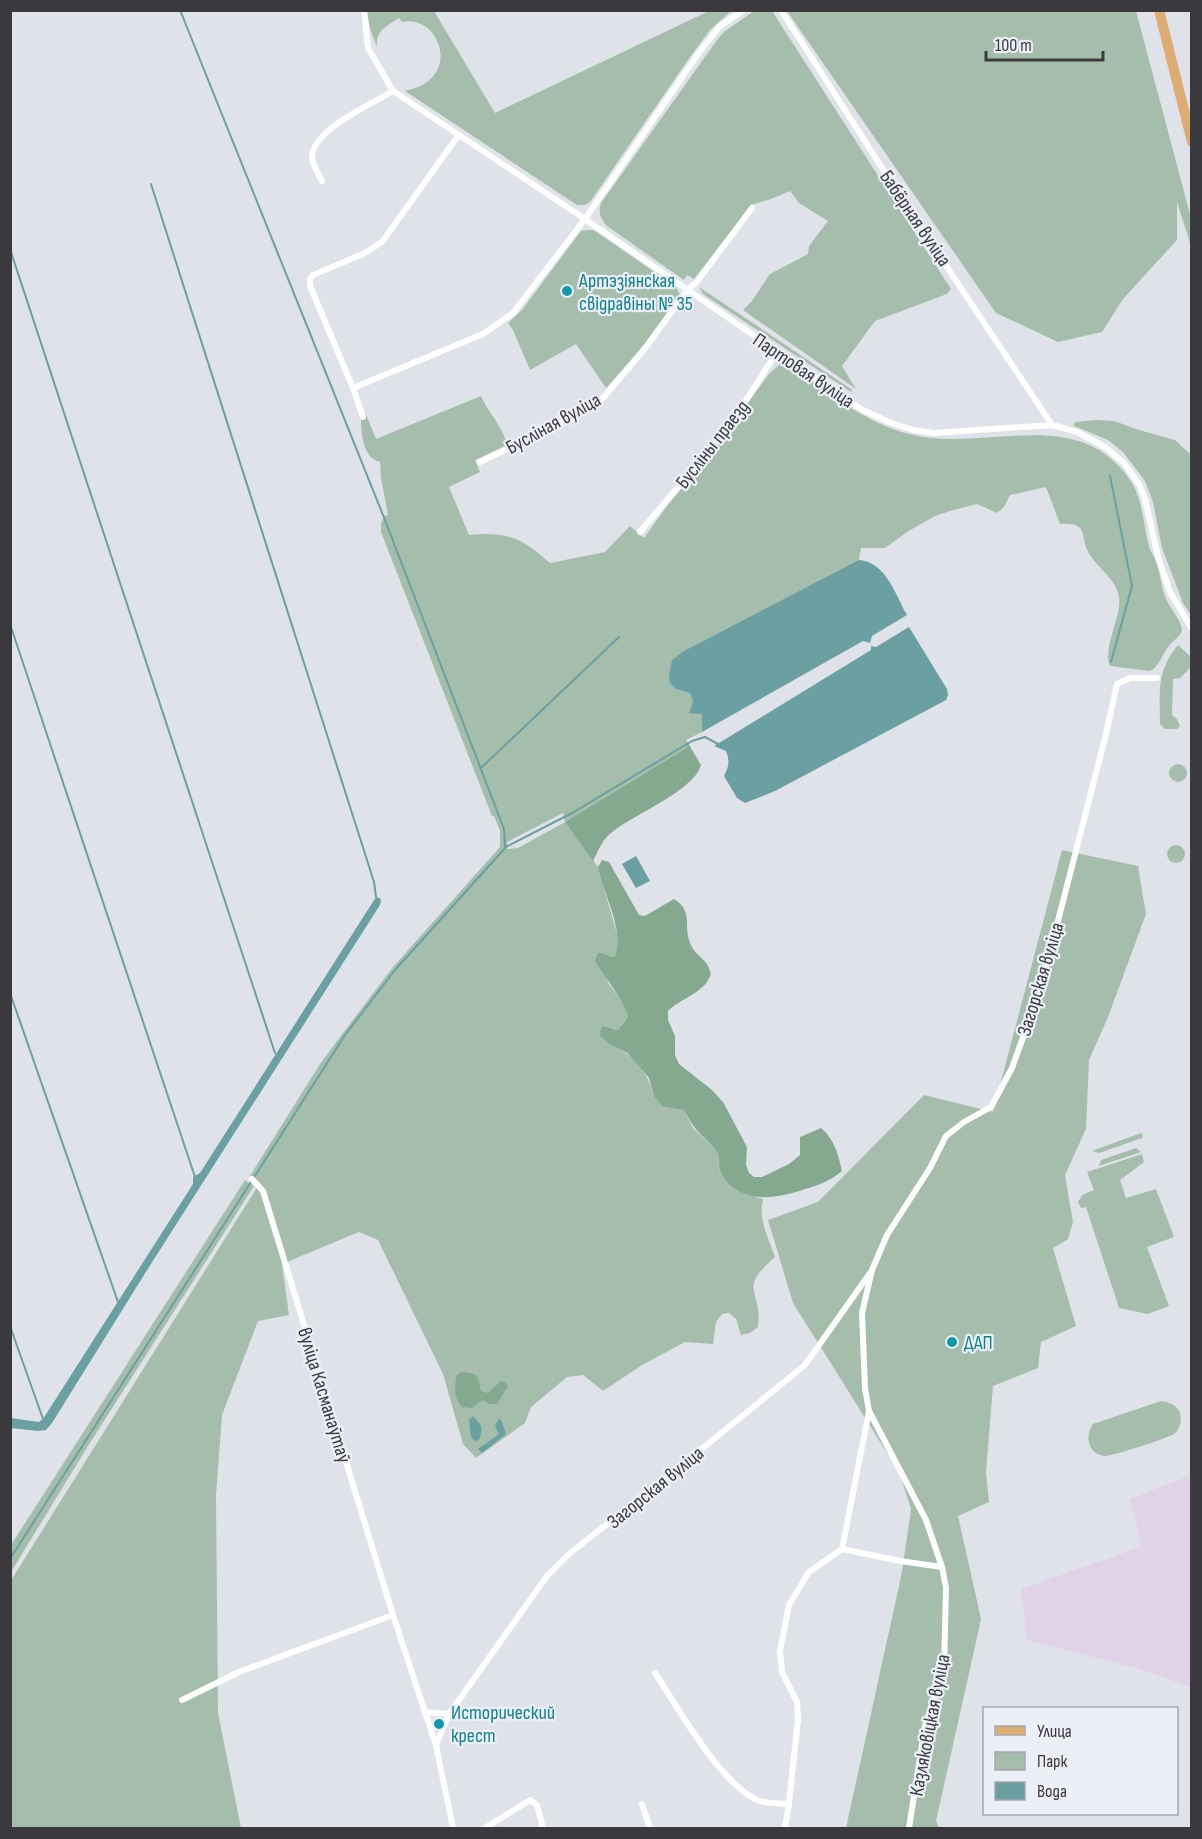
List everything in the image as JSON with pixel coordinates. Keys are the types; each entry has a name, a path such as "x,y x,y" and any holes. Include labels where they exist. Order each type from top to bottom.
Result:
{"main road":[{"path":"1159,10 1191,142"}],"street":[{"name":"Партовая вуліца","path":"364,10 368,48 393,91 585,219 861,409 913,430 934,433 1052,425"},
{"path":"353,388 483,334 501,323 521,304 585,219 698,54 720,26 744,10"},
{"name":"Бабёрная вуліца","path":"781,10 909,210 1052,425"},
{"path":"322,181 312,162 316,145 339,122 393,91"},
{"path":"363,417 310,286 310,279 312,275 346,261 382,242 458,135"},
{"name":"Бусліная вуліца","path":"480,462 560,424 603,398 646,347 752,208"},
{"name":"Бусліны праезд","path":"640,532 711,448 745,402 777,352"},
{"path":"1052,425 1077,432 1105,447 1124,463 1139,484 1145,499 1158,557 1170,592 1191,629"},
{"name":"Загорская вуліца","path":"842,1549 869,1411 865,1388 862,1313 872,1270 887,1235 930,1168 946,1136 964,1122 992,1107 1012,1068 1041,987 1093,788 1117,684 1130,678 1157,678"},
{"name":"вуліца Касманаўтаў","path":"252,1179 263,1191 393,1614 436,1745 453,1828"},
{"name":"Загорская вуліца","path":"436,1745 448,1714 547,1576 570,1553 805,1365 872,1270"},
{"name":"Казляковіцкая вуліца","path":"869,1411 926,1520 942,1567 946,1588 944,1669 925,1726 909,1828"},
{"path":"785,1828 798,1719 797,1702 782,1672 780,1651 789,1605 809,1572 842,1549 900,1562 942,1567"},
{"path":"182,1700 239,1672 393,1614"},
{"path":"655,1673 729,1780 758,1801 789,1804"},
{"path":"425,1712 448,1714"},
{"path":"485,1828 530,1800 537,1805 543,1828"},
{"path":"642,1804 650,1828"}],"shaded area":[{"path":"1191,1475 1191,1687 1136,1668 1027,1640 1021,1589 1142,1546 1130,1499"}],"green space":[{"path":"367,11 434,11 495,113 709,11 731,11 710,30 690,57 590,202 577,205 405,91 423,85 435,74 440,62 440,49 435,37 427,27 415,22 402,22 399,18 380,33 377,47 370,29"},
{"path":"754,11 772,11 951,289 947,294 875,321 842,366 856,389 743,310 752,301 770,274 808,254 809,246 828,221 799,203 790,191 751,205 694,279 687,275 684,280 607,226 600,215 601,203 717,40 725,31"},
{"path":"787,11 1136,11 1191,218 1191,246 1177,202 1177,240 1123,299 1102,332 1058,342 996,313"},
{"path":"593,230 676,287 680,295 641,349 606,388 576,344 530,370 508,323 522,310 581,231"},
{"path":"699,287 851,389 852,391 703,294"},
{"path":"780,364 792,366 862,415 909,434 938,439 1057,436 1084,443 1109,456 1135,488 1141,505 1150,550 1158,567 1167,601 1181,626 1180,634 1168,647 1156,667 1150,671 1110,666 1108,650 1118,614 1117,591 1111,579 1090,555 1080,528 1076,525 1060,524 1046,487 1010,495 1004,507 997,513 977,504 935,516 885,548 861,548 859,560 676,689 690,693 693,702 702,714 702,732 686,740 688,743 686,748 565,822 598,867 617,934 618,948 615,956 610,957 603,953 608,983 621,1000 628,1017 618,1030 613,1028 611,1045 627,1054 639,1065 648,1079 654,1096 684,1110 693,1128 717,1151 720,1173 747,1194 763,1199 763,1221 775,1257 763,1268 754,1284 759,1314 758,1327 750,1333 741,1335 736,1319 729,1313 722,1314 716,1322 713,1344 685,1342 642,1365 603,1391 583,1375 567,1377 531,1407 525,1423 476,1458 463,1444 443,1374 378,1240 359,1232 282,1264 289,1315 258,1321 222,1415 216,1495 218,1713 241,1828 11,1828 10,1582 256,1189 254,1179 250,1176 320,1064 393,967 500,847 500,831 492,816 381,532 381,523 384,516 388,515 380,462 374,460 367,451 361,418 366,414 376,439 481,396 507,445 475,460 480,472 449,487 469,535 503,535 516,539 550,563 605,552 630,526 644,538 667,506 712,452 769,374","holes":["563,813 565,822 518,848 507,849 507,842"]},
{"path":"1114,421 1175,440 1191,455 1191,615 1183,603 1162,548 1153,502 1145,481 1123,452 1108,440 1074,426 1075,422"},
{"path":"1178,645 1191,657 1191,667 1180,678 1173,679 1172,715 1180,726 1177,729 1165,729 1160,724 1161,683 1166,664"},
{"path":"688,743 701,765 696,775 675,793 611,833 603,842 593,861 565,822 686,748"},
{"path":"1178,764 1184,767 1187,773 1184,779 1178,782 1172,779 1169,773 1172,767"},
{"path":"1176,845 1182,848 1185,854 1182,860 1176,863 1170,860 1167,854 1170,848"},
{"path":"1062,850 1138,866 1146,914 1108,1017 1089,1060 1086,1129 1065,1175 1073,1222 1068,1239 1053,1248 1076,1326 1041,1342 1038,1368 993,1386 986,1472 989,1502 958,1516 981,1619 936,1821 939,1828 846,1828 902,1572 911,1509 899,1472 793,1303 768,1220 818,1202 924,1095 993,1112"},
{"path":"602,860 609,862 639,915 645,916 674,899 684,909 690,943 707,964 711,974 708,981 698,991 668,1011 668,1020 675,1036 675,1055 679,1064 712,1090 723,1102 747,1147 746,1165 749,1173 754,1177 762,1177 789,1164 800,1155 800,1137 821,1128 833,1142 842,1171 820,1184 783,1195 760,1197 739,1191 722,1175 717,1152 695,1127 684,1110 662,1106 654,1096 649,1078 639,1066 627,1053 600,1036 602,1026 618,1030 628,1017 621,1000 595,961 598,953 615,956 617,946 615,924 598,867"},
{"path":"1141,1133 1142,1138 1099,1153 1092,1151"},
{"path":"1136,1148 1141,1152 1099,1166 1101,1160"},
{"path":"1142,1154 1144,1162 1120,1180 1126,1198 1156,1189 1174,1237 1147,1247 1169,1306 1148,1314 1119,1308 1086,1207 1081,1208 1078,1202 1082,1195 1094,1190 1087,1172"},
{"path":"245,1180 254,1186 88,1446 11,1572 11,1545"},
{"path":"462,1372 477,1376 481,1391 488,1393 501,1381 508,1386 497,1404 489,1404 482,1400 472,1408 462,1407 457,1399 455,1388 457,1375"},
{"path":"1161,1401 1172,1404 1180,1413 1180,1424 1174,1434 1108,1456 1098,1454 1091,1447 1088,1438 1093,1424"}],"water":[{"path":"859,560 876,566 883,573 907,615 872,636 870,643 863,641 702,732 702,714 689,713 693,702 690,693 676,689 670,683 672,660 684,651"},
{"path":"909,627 947,689 946,700 775,791 745,803 737,798 724,776 728,764 726,751 714,746 871,650 871,646 876,647"},
{"path":"636,856 650,881 636,888 622,864"},
{"path":"376,897 381,899 380,905 52,1423 46,1430 38,1431 11,1428 11,1418 39,1422 43,1419 193,1184 193,1177 200,1173"},
{"path":"473,1416 481,1430 479,1440 475,1441 471,1437 469,1420"},
{"path":"499,1419 506,1434 482,1453 478,1449 499,1434 495,1426"}],"waterway":[{"path":"180,10 383,515 504,829 505,846"},
{"path":"151,184 374,882 376,897"},
{"path":"10,249 275,1053"},
{"path":"1110,476 1132,586 1111,662"},
{"path":"10,624 195,1177"},
{"path":"482,767 619,637"},
{"path":"10,1559 345,1035 395,970 506,847 574,812 692,741 705,737 718,744"},
{"path":"10,993 118,1302"},
{"path":"10,1326 43,1419"}],"place":[{"name":"Артэзіянская свідравіны № 35","path":"567,291"},
{"name":"ДАП","path":"952,1342"},
{"name":"Исторический крест","path":"439,1724"}]}
